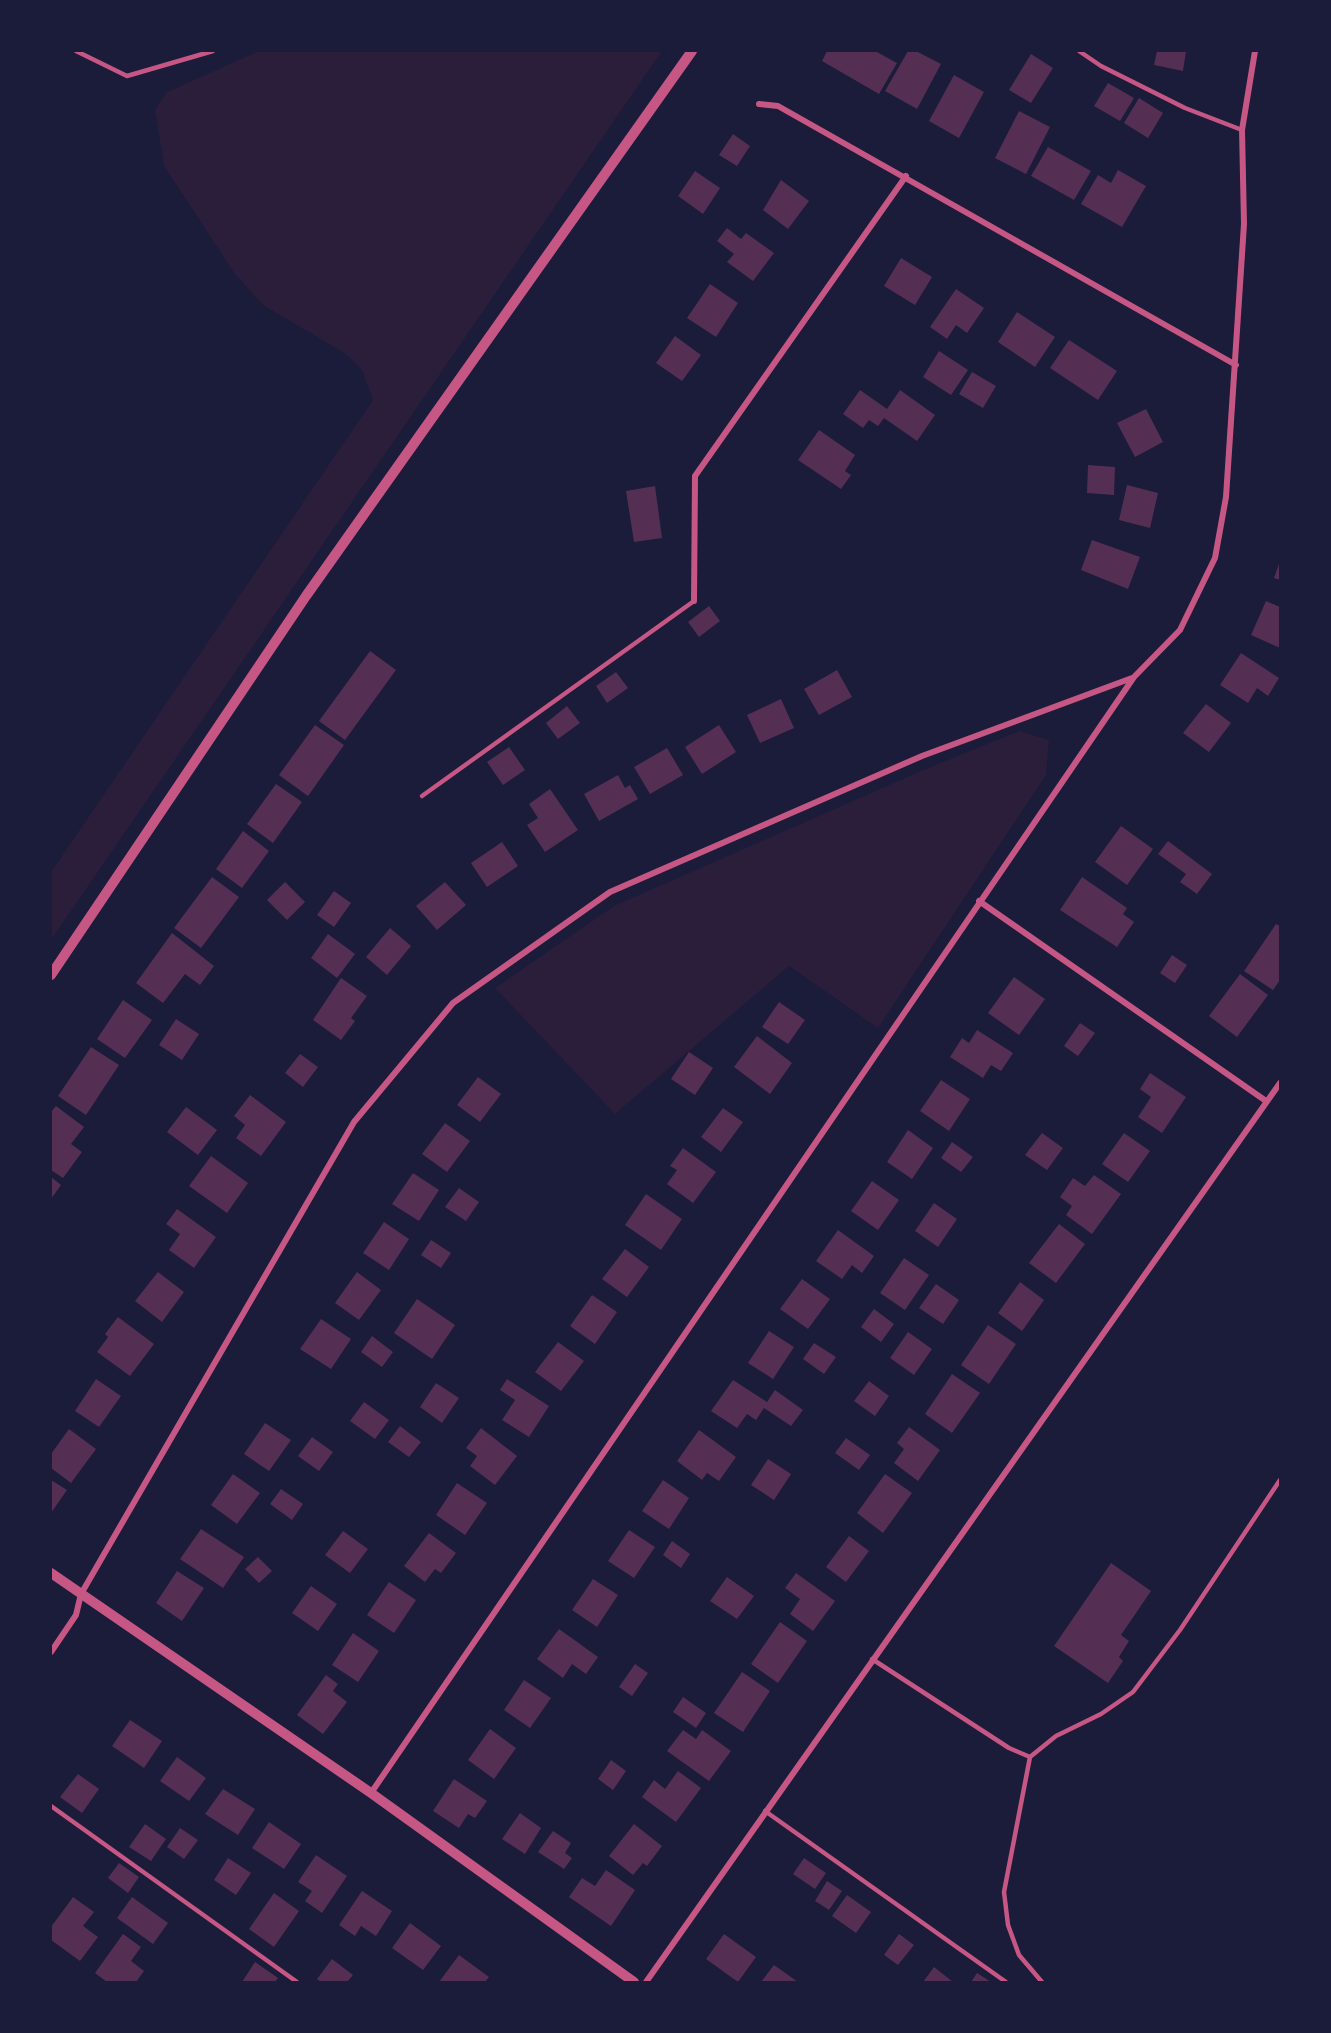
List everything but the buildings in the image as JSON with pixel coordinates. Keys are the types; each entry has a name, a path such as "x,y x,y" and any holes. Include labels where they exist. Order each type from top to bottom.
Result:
{"street":[{"path":"51,975 306,597 692,51"},
{"path":"370,1794 1134,677 1180,630 1215,558 1226,497 1244,224 1242,130 1255,51"},
{"path":"759,104 777,106 906,176 1236,365"},
{"path":"694,601 695,476 906,176"},
{"path":"51,1652 76,1615 81,1594 354,1122 453,1003 610,892 922,756 1134,677"},
{"path":"980,901 1266,1101"},
{"path":"646,1982 1280,1083"},
{"path":"51,1574 370,1794 634,1982"}],"lane":[{"path":"76,51 127,76 213,51"},
{"path":"1079,51 1101,66 1185,108 1242,130"},
{"path":"422,796 694,601"},
{"path":"1042,1982 1019,1955 1008,1925 1004,1892 1030,1757 1056,1736 1101,1714 1133,1692 1180,1630 1280,1480"},
{"path":"872,1659 1009,1748 1030,1757"},
{"path":"51,1806 297,1982"},
{"path":"765,1811 1006,1982"}],"shaded area":[{"path":"259,51 662,51 51,940 51,872 373,400 362,370 346,354 263,305 235,274 164,166 155,110 167,92"},
{"path":"1019,731 1049,740 1046,775 878,1028 789,966 615,1114 495,988 614,906 921,771"}]}
